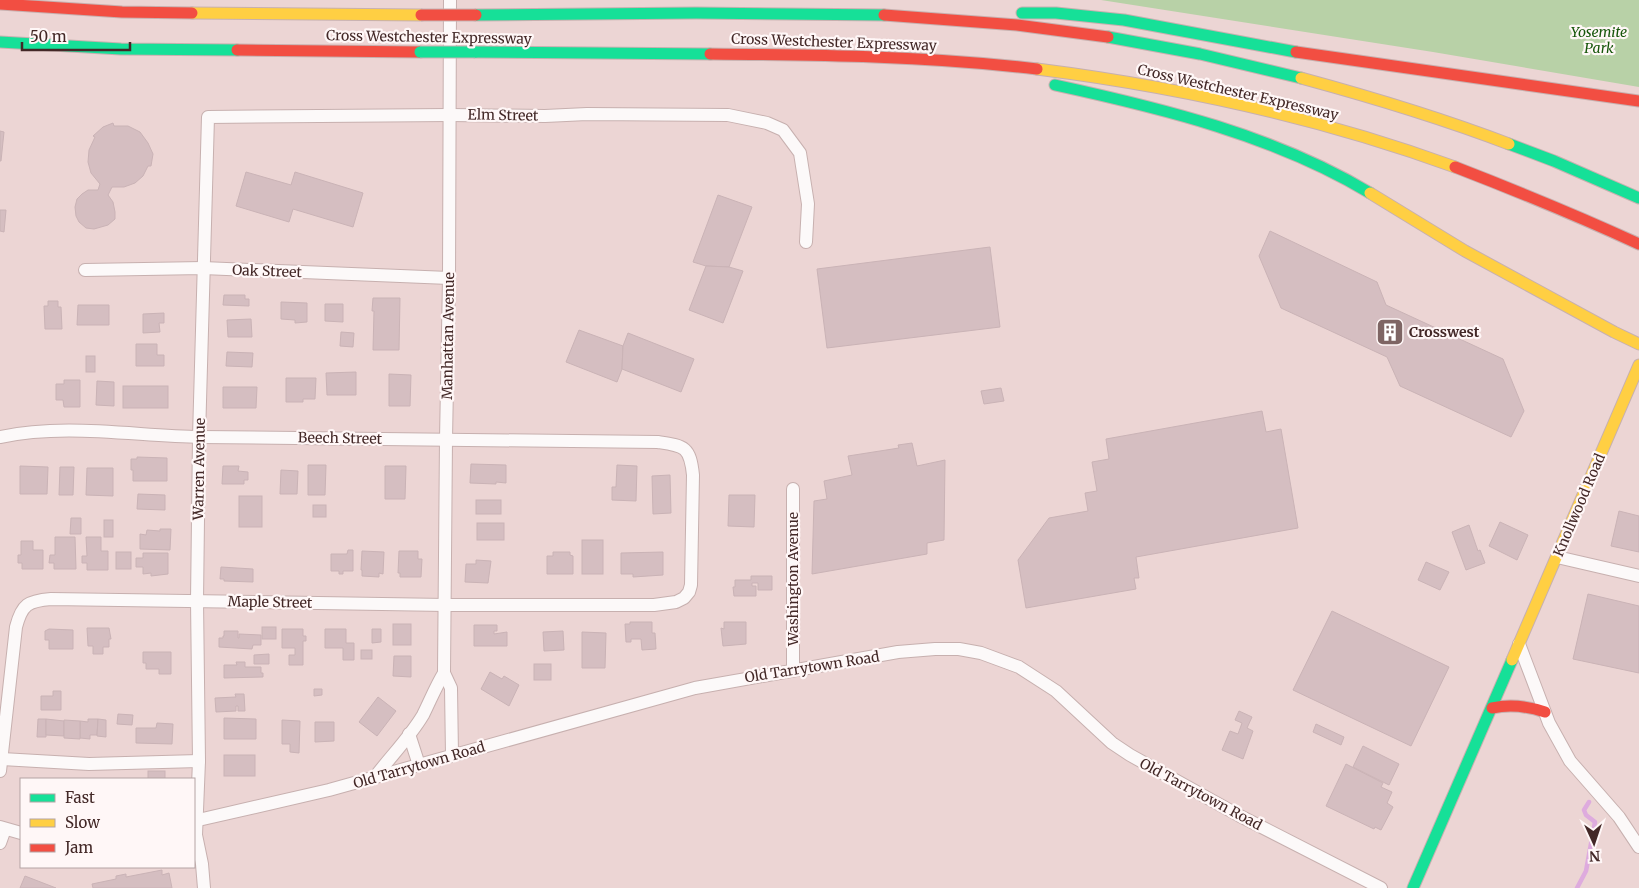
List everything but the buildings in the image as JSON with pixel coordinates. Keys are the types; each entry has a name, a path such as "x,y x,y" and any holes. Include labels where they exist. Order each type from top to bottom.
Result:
{"main road":[{"name":"Cross Westchester Expressway","path":"0,4 70,10 131,12 421,15 682,12 836,14 925,17 1029,26 1132,40 1187,51 1289,74 1391,102 1496,138 1639,198"},
{"path":"925,17 1032,13 1106,17 1293,51 1639,101"},
{"name":"Cross Westchester Expressway","path":"0,42 121,49 817,55 922,58 1024,67 1187,93 1296,118 1378,142 1481,177 1639,244"},
{"path":"922,58 1028,80"},
{"path":"1048,84 1142,104 1181,115 1243,135 1299,157 1362,188 1416,222 1639,344"},
{"name":"Knollwood Road","path":"1413,888 1639,365"},
{"path":"1492,708 1505,704 1514,704 1545,712"}],"street":[{"name":"Manhattan Avenue","path":"450,0 450,278 446,439 444,673 451,688 452,755"},
{"name":"Elm Street","path":"208,117 728,115 767,123 783,130 800,153 808,204 806,242"},
{"name":"Warren Avenue","path":"204,888 195,821 199,761 197,601 199,437 208,117"},
{"name":"Oak Street","path":"85,270 204,268 450,278"},
{"name":"Beech Street","path":"1,437 21,432 59,430 199,437 658,442 680,446 687,451 692,462 693,474 691,585 684,598"},
{"name":"Washington Avenue","path":"793,489 793,670"},
{"path":"1557,558 1639,576"},
{"name":"Maple Street","path":"1,765 16,627 19,615 25,605 35,600 654,605 676,602 684,598"},
{"path":"1519,644 1549,723 1570,761 1619,817 1639,847"},
{"name":"Old Tarrytown Road","path":"195,821 329,790 695,688 898,652 959,649 981,653 1019,667 1056,691 1105,737 1130,755 1240,816 1381,888"},
{"name":"Manhattan Avenue","path":"375,777 423,714 434,689 444,673"},
{"path":"409,734 419,765"},
{"path":"1,765 199,761"},
{"path":"0,843 2,828 20,833"}],"green space":[{"name":"Yosemite Park","path":"1101,0 1639,0 1639,87 1433,52"}],"waterway":[{"path":"1577,888 1586,871 1595,822 1586,815 1584,810 1589,802"}],"traffic: fast":[{"path":"476,15 696,13 884,15"},
{"path":"1022,13 1056,13 1124,20 1296,52"},
{"path":"1108,37 1200,54 1301,78"},
{"path":"0,42 121,49 237,50"},
{"path":"420,52 475,52"},
{"path":"475,52 710,54"},
{"path":"1055,85 1176,114 1217,126 1296,155 1370,193"},
{"path":"1509,144 1554,161 1639,198"},
{"path":"1413,888 1512,660"}],"traffic: slow":[{"path":"192,13 421,15"},
{"path":"1037,69 1143,85 1249,106 1404,149 1455,167"},
{"path":"1301,78 1406,108 1509,144"},
{"path":"1370,193 1465,251 1639,344"},
{"path":"1512,660 1639,365"}],"traffic: jam":[{"path":"0,4 122,12 192,13"},
{"path":"421,15 476,15"},
{"path":"884,15 1017,25 1108,37"},
{"path":"237,50 420,52"},
{"path":"1296,52 1639,101"},
{"path":"710,54 915,59 1037,69"},
{"path":"1455,167 1639,244"},
{"path":"1492,708 1519,706 1545,712"}],"place":[{"name":"Crosswest","path":"1390,332"}]}
